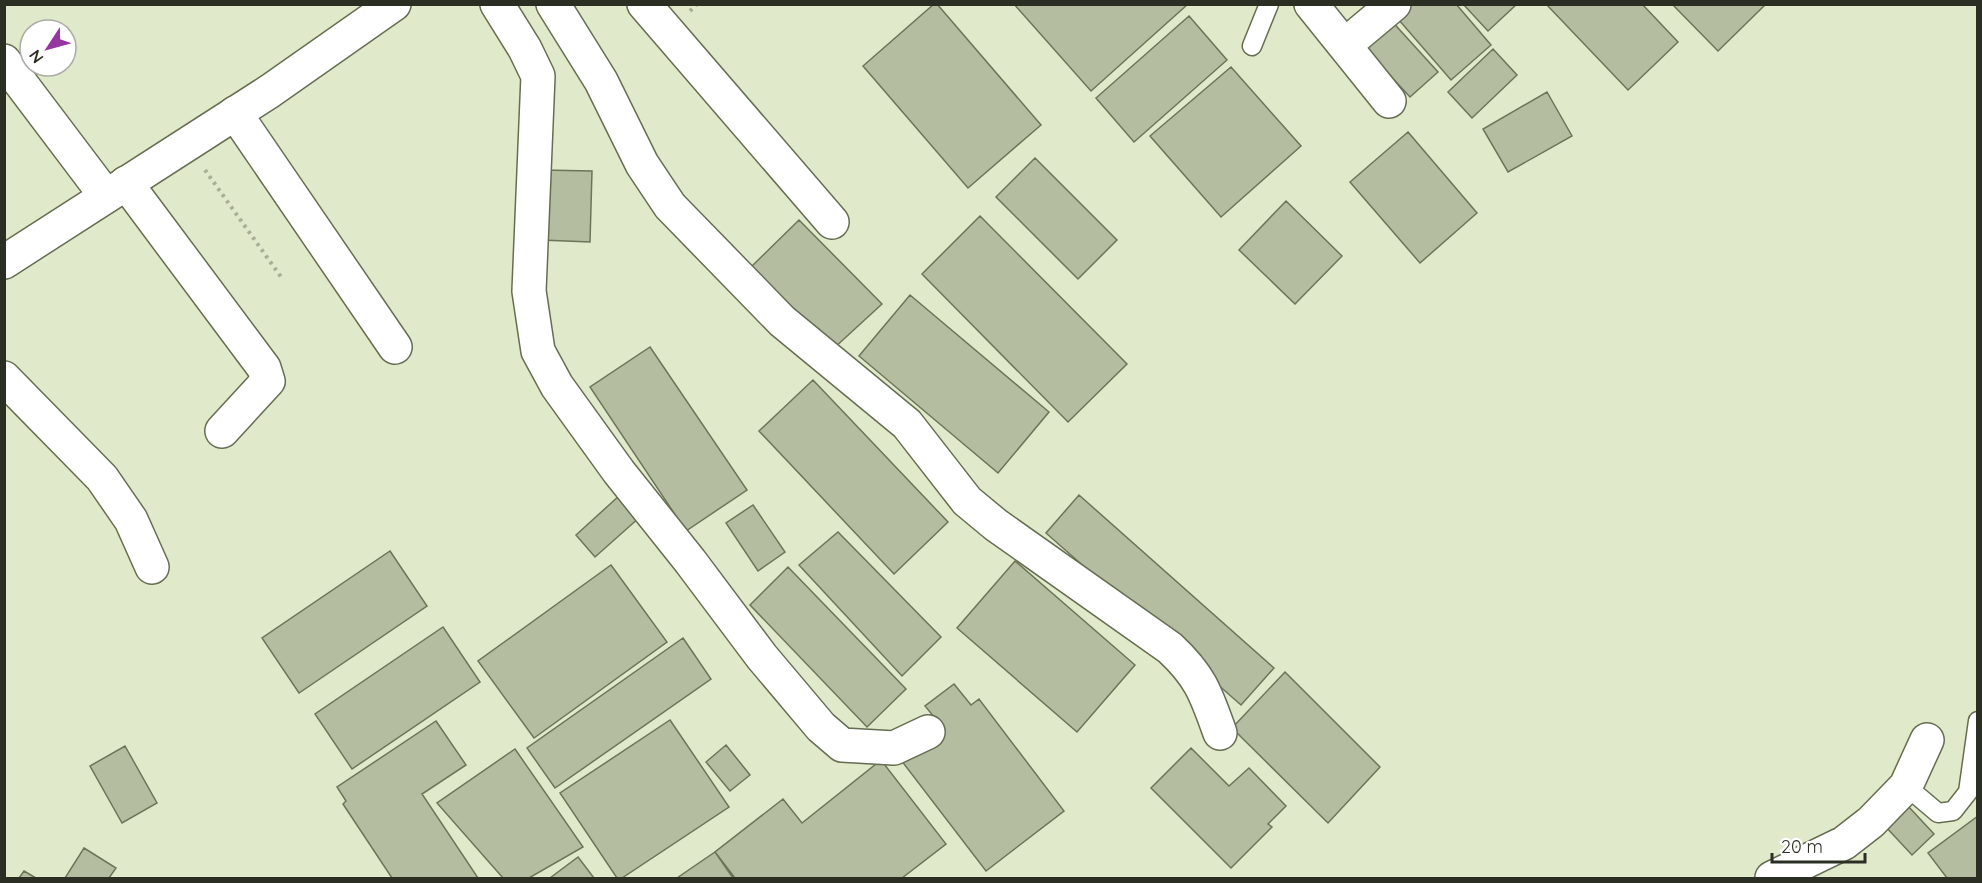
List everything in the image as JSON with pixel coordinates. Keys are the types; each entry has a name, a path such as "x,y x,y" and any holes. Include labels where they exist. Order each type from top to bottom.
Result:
{"street":[{"path":"4,262 235,113 394,4"},
{"path":"497,4 538,76 529,291 538,351 557,386 619,472 762,657 821,727 842,745 894,748 928,732"},
{"path":"553,4 602,81 642,164 670,206 782,321 907,424 968,501 996,525 1170,648 1183,660 1203,687 1220,733"},
{"path":"644,4 832,222"},
{"path":"1311,4 1389,101"},
{"path":"1345,45 1394,4"},
{"path":"4,61 116,189 264,368 268,381 222,431"},
{"path":"235,113 395,347"},
{"path":"4,378 102,478 131,520 152,567"},
{"path":"1772,879 1844,843 1870,822 1906,786 1927,740"}],"lane":[{"path":"1252,46 1269,4"},
{"path":"1906,786 1938,813 1953,811 1968,792 1977,721"}],"path":[{"path":"186,144 281,277"}],"building":[{"path":"934,4 937,4 1041,125 968,188 863,66"},
{"path":"1014,4 1188,4 1091,91"},
{"path":"1400,4 1456,4 1491,45 1451,80 1392,12"},
{"path":"1463,4 1517,4 1488,31"},
{"path":"1546,4 1642,4 1678,42 1628,90"},
{"path":"1672,4 1766,4 1718,51"},
{"path":"1189,16 1227,60 1134,142 1096,98"},
{"path":"1388,17 1438,72 1410,97 1359,42"},
{"path":"1493,49 1517,75 1472,118 1448,92"},
{"path":"1231,67 1301,146 1221,217 1150,136"},
{"path":"1547,92 1572,136 1508,172 1483,129"},
{"path":"1408,132 1477,213 1420,263 1350,182"},
{"path":"1035,158 1117,240 1078,279 996,197"},
{"path":"543,170 592,171 590,242 541,240"},
{"path":"1286,201 1342,256 1295,304 1239,250"},
{"path":"980,216 1127,364 1068,422 922,274"},
{"path":"799,220 882,304 833,349 751,267"},
{"path":"910,295 1049,412 998,473 859,356"},
{"path":"650,347 747,490 686,531 590,387"},
{"path":"813,380 948,522 894,574 759,431"},
{"path":"620,495 640,517 595,557 576,535"},
{"path":"1079,495 1274,668 1241,705 1046,533"},
{"path":"753,505 785,552 758,571 726,523"},
{"path":"838,532 941,637 902,676 799,565"},
{"path":"390,551 427,606 299,693 262,638"},
{"path":"1015,561 1135,665 1077,732 957,628"},
{"path":"611,565 667,642 534,738 478,661"},
{"path":"788,567 906,689 867,727 750,605"},
{"path":"443,627 480,682 352,769 315,714"},
{"path":"683,638 711,679 555,788 527,748"},
{"path":"1285,672 1380,767 1328,823 1232,728"},
{"path":"954,684 971,705 979,699 1064,811 986,871 901,760 943,728 925,706"},
{"path":"670,720 729,807 622,878 617,878 560,793"},
{"path":"436,721 466,765 422,794 478,878 392,878 343,804 346,801 337,787"},
{"path":"726,745 750,775 730,791 706,762"},
{"path":"125,746 157,803 122,823 90,766"},
{"path":"1191,748 1229,786 1249,768 1286,806 1268,824 1272,827 1231,868 1151,788"},
{"path":"515,749 583,847 529,878 503,878 437,803"},
{"path":"881,760 946,844 902,878 735,878 715,852 783,799 802,823"},
{"path":"1908,806 1934,834 1912,855 1885,826"},
{"path":"1978,816 1978,878 1947,878 1928,853"},
{"path":"84,848 116,868 109,878 65,878"},
{"path":"715,852 733,878 677,878"},
{"path":"578,857 594,878 550,878"},
{"path":"24,871 36,878 19,878"}]}
